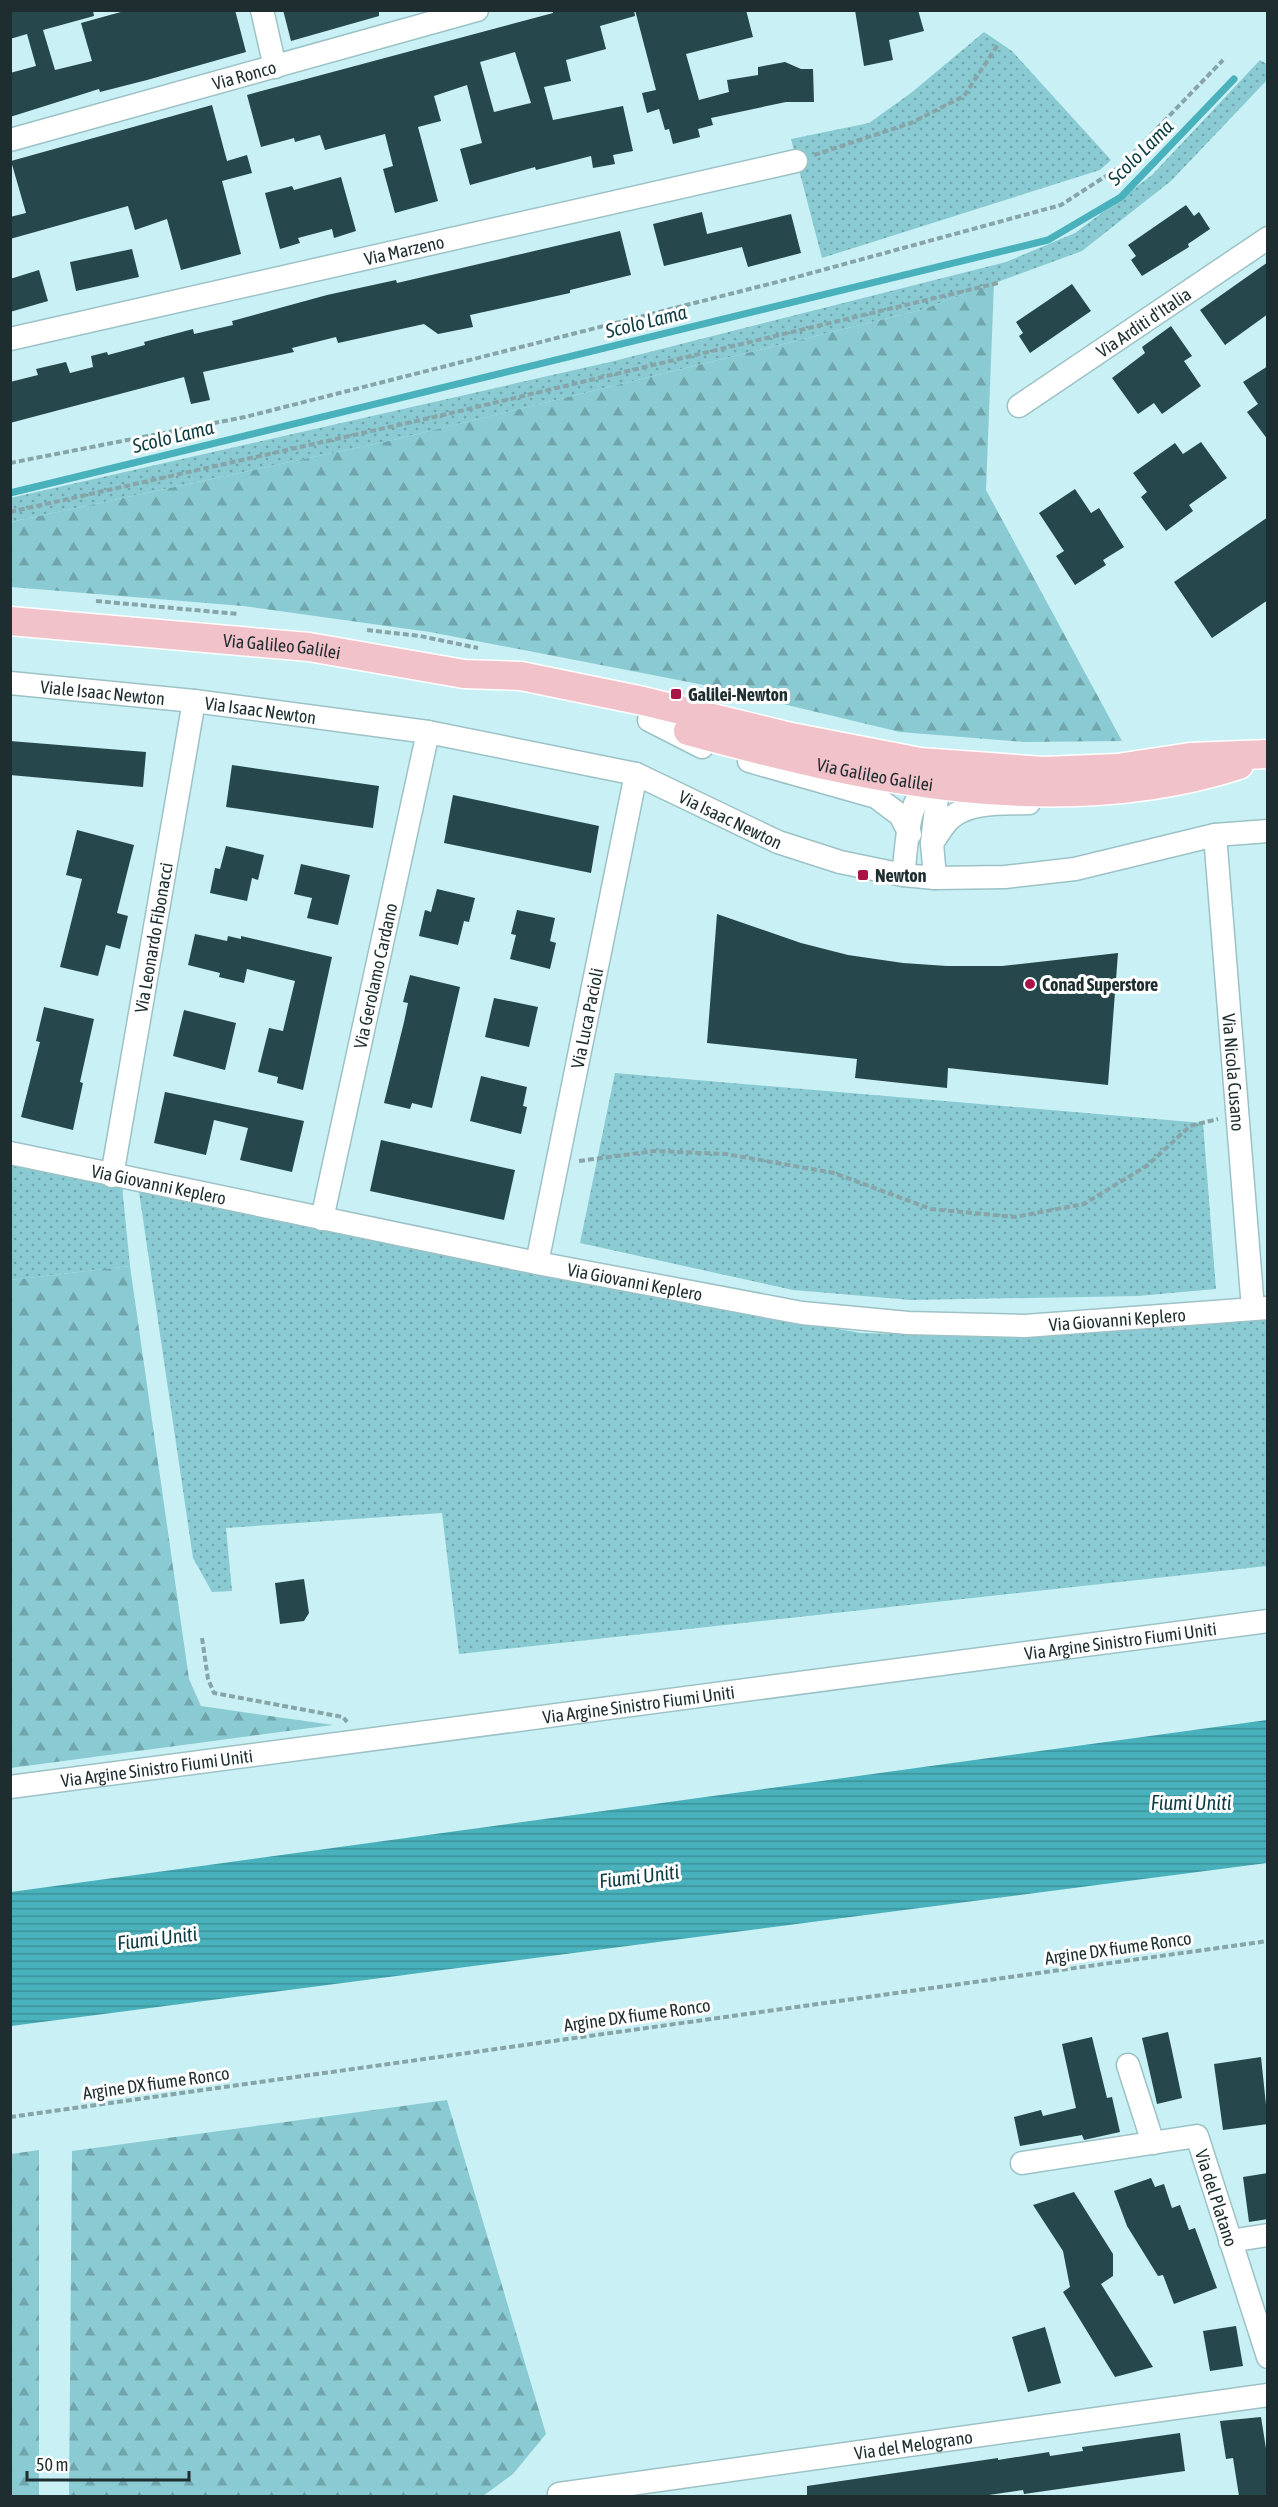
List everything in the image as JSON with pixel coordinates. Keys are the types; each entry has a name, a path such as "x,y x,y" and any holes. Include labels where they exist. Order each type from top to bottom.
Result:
{"main road":[{"name":"Via Galileo Galilei","path":"10,621 309,647 491,677 521,676 920,762 1044,771 1118,768 1190,757 1268,755"},
{"name":"Via Galileo Galilei","path":"10,635 70,627"},
{"name":"Via Galileo Galilei","path":"491,677 512,690 649,720 798,761 926,784 1050,792 1168,784 1196,779 1268,755"}],"street":[{"path":"262,10 275,67"},
{"name":"Via Ronco","path":"10,140 477,10"},
{"name":"Via Marzeno","path":"10,339 796,161"},
{"name":"Via Arditi d'Italia","path":"1019,406 1268,238"},
{"name":"Viale Isaac Newton","path":"10,683 194,701"},
{"name":"Via Isaac Newton","path":"194,701 428,732 636,774 778,842 840,862 903,875 935,878 1005,877 1075,868 1215,835 1268,831"},
{"name":"Via Leonardo Fibonacci","path":"112,1176 194,701"},
{"path":"649,720 690,743 876,797 900,815 910,834"},
{"name":"Via Gerolamo Cardano","path":"322,1219 428,732"},
{"path":"810,740 816,748 829,754 893,765 916,773 935,791 937,798 932,843 935,878"},
{"path":"903,875 914,805 926,784 942,775 950,774 1027,778 1044,771"},
{"name":"Via Luca Pacioli","path":"537,1263 636,774"},
{"path":"932,843 951,817 964,810 990,805 1114,800 1168,784"},
{"name":"Via Nicola Cusano","path":"1215,835 1238,1114 1260,1309"},
{"name":"Via Giovanni Keplero","path":"10,1153 537,1263 802,1313 908,1323 1025,1326 1260,1309"},
{"name":"Via Argine Sinistro Fiumi Uniti","path":"10,1787 1268,1621"},
{"path":"1128,2065 1153,2143"},
{"name":"Via del Platano","path":"1022,2163 1197,2136 1268,2357"},
{"path":"1230,2241 1268,2235"},
{"name":"Via del Melograno","path":"560,2495 1268,2395"}],"path":[{"path":"796,161 910,123 964,96 999,43"},
{"path":"10,463 245,417 781,281 1062,205 1120,167 1223,60"},
{"path":"10,512 443,415 998,283 994,283"},
{"path":"557,1163 654,1151 726,1154 834,1173 932,1209 1015,1217 1084,1204 1148,1165 1190,1126 1238,1114"},
{"path":"202,1638 208,1679 214,1693 343,1717 358,1740"},
{"name":"Argine DX fiume Ronco","path":"10,2117 1268,1941"}],"green space":[{"path":"984,32 1012,51 1111,160 1100,170 822,258 791,139 869,123 911,93"},
{"path":"1260,60 1267,64 1267,80 1171,181 1082,251 921,310 393,440 11,522 10,498 610,362 1006,262 1075,233 1152,175"},
{"path":"994,283 986,490 1122,741 1024,742 900,732 699,684 430,632 243,606 11,587 11,522 393,440 921,310"},
{"path":"615,1073 1203,1123 1216,1289 1138,1296 911,1300 793,1290 580,1243"},
{"path":"10,1162 122,1186 130,1266 11,1280"},
{"path":"139,1192 541,1276 861,1333 1015,1337 1267,1319 1267,1566 459,1654 442,1513 226,1528 232,1591 212,1592 193,1558"},
{"path":"130,1266 189,1679 201,1706 333,1725 11,1768 11,1280"},
{"path":"447,2100 546,2434 513,2474 483,2496 69,2496 72,2151"},
{"path":"39,2150 39,2496 11,2496 11,2154"}],"water":[{"name":"Fiumi Uniti","path":"1267,1720 1267,1863 11,2026 11,1892"}],"building":[{"path":"10,10 93,10 94,16 43,30 55,70 92,61 81,23 128,10 235,10 246,52 100,92 99,89 10,117 10,73 36,66 27,34 10,39"},
{"path":"283,10 379,10 379,16 291,41"},
{"path":"552,10 634,10 635,16 600,26 606,49 566,60 571,81 544,87 553,120 623,106 633,151 613,155 615,164 593,168 591,156 536,170 535,167 470,185 460,149 482,143 467,85 434,96 441,121 418,127 438,201 395,213 383,169 393,166 385,134 325,150 320,135 295,142 294,138 261,147 247,95 553,13","holes":["515,52 531,103 494,112 480,62"]},
{"path":"635,10 746,10 753,37 686,54 699,100 729,92 727,80 758,75 758,67 785,62 801,69 813,69 814,102 786,102 711,118 713,125 698,129 700,137 673,144 669,129 665,130 659,109 647,113 642,93 656,90"},
{"path":"855,10 918,10 924,31 889,40 893,60 864,66"},
{"path":"212,105 227,161 247,155 252,173 222,181 241,254 181,270 167,219 135,230 128,206 10,239 10,217 26,213 11,161"},
{"path":"341,177 356,231 334,238 332,229 298,238 300,243 280,249 265,193 292,186 294,190"},
{"path":"1186,205 1194,216 1199,212 1210,229 1188,244 1189,247 1142,276 1131,260 1136,256 1128,245"},
{"path":"702,212 707,234 791,214 801,253 748,267 742,247 664,266 653,224"},
{"path":"620,231 631,275 570,290 570,293 470,315 473,327 438,334 424,324 338,343 336,337 292,348 294,352 203,372 210,400 191,404 184,377 10,423 10,382 38,375 36,369 66,362 70,373 93,367 91,356 107,352 108,355 145,345 144,342 193,329 194,334 233,325 232,321 327,295 396,280 397,283"},
{"path":"132,249 139,277 76,291 70,262"},
{"path":"1268,262 1268,314 1225,345 1200,310"},
{"path":"39,270 48,301 10,312 10,279"},
{"path":"1072,284 1091,311 1030,353 1019,336 1023,333 1016,322"},
{"path":"1171,326 1192,356 1184,361 1201,386 1162,414 1154,403 1138,414 1112,378 1145,353 1142,347"},
{"path":"1268,366 1268,440 1247,412 1258,404 1243,382"},
{"path":"1201,442 1227,478 1189,505 1193,511 1166,531 1141,497 1147,492 1133,473 1175,443 1183,454"},
{"path":"1075,489 1091,513 1099,508 1124,547 1103,560 1106,565 1075,585 1056,556 1064,551 1039,513"},
{"path":"1268,517 1268,600 1212,638 1174,582"},
{"path":"10,741 146,752 143,787 10,775"},
{"path":"232,765 379,786 373,828 226,807"},
{"path":"453,795 599,826 591,873 444,843"},
{"path":"77,830 134,845 117,913 128,916 120,949 106,945 98,976 60,967 82,879 66,875"},
{"path":"226,846 264,855 258,880 252,878 247,901 210,893 215,868 220,869"},
{"path":"301,864 350,875 338,925 307,918 312,898 294,894"},
{"path":"437,889 475,898 469,922 464,921 458,945 419,936 425,910 431,912"},
{"path":"517,910 555,918 550,941 556,943 550,969 510,959 516,935 511,934"},
{"path":"717,914 801,943 848,955 903,963 1002,966 1118,953 1108,1085 948,1068 947,1088 855,1078 857,1059 707,1043"},
{"path":"195,934 227,941 228,936 241,939 241,936 332,957 303,1090 277,1083 278,1077 258,1072 269,1028 283,1031 295,981 247,969 244,983 219,977 220,973 188,965"},
{"path":"410,975 460,987 432,1108 412,1103 410,1109 384,1103 408,1003 403,1002"},
{"path":"494,998 538,1007 529,1047 485,1037"},
{"path":"44,1007 94,1019 80,1082 83,1083 73,1130 21,1117 40,1042 36,1041"},
{"path":"184,1010 236,1023 225,1070 173,1056"},
{"path":"481,1076 527,1087 523,1106 527,1107 521,1134 470,1121"},
{"path":"165,1092 304,1121 292,1172 240,1160 248,1128 214,1120 206,1155 154,1143"},
{"path":"381,1140 515,1170 504,1220 370,1191"},
{"path":"304,1579 309,1613 304,1621 280,1624 275,1583"},
{"path":"1168,2032 1182,2098 1157,2104 1142,2038"},
{"path":"1092,2037 1107,2098 1112,2097 1120,2132 1084,2140 1082,2135 1020,2146 1014,2117 1041,2110 1043,2116 1076,2108 1062,2044"},
{"path":"1261,2057 1268,2124 1223,2130 1214,2064"},
{"path":"1268,2173 1268,2219 1249,2222 1243,2177"},
{"path":"1151,2178 1155,2187 1164,2184 1172,2208 1180,2205 1189,2230 1195,2228 1217,2288 1174,2304 1163,2275 1158,2276 1127,2226 1114,2191"},
{"path":"1074,2192 1113,2254 1113,2276 1101,2284 1153,2367 1115,2377 1063,2292 1070,2287 1063,2251 1033,2205"},
{"path":"1236,2326 1243,2366 1210,2371 1203,2331"},
{"path":"1045,2327 1061,2383 1028,2392 1012,2337"},
{"path":"1261,2417 1268,2461 1268,2496 1239,2496 1233,2458 1226,2459 1220,2421"},
{"path":"1180,2433 1185,2471 1024,2494 1023,2490 982,2496 807,2496 807,2486 998,2458 998,2460 1049,2452 1050,2456 1083,2451 1082,2447"}],"waterway":[{"name":"Scolo Lama","path":"10,493 1048,240 1121,197 1234,79"}],"place":[{"name":"Galilei-Newton","path":"676,694"},
{"name":"Newton","path":"863,875"},
{"name":"Conad Superstore","path":"1030,984"}]}
